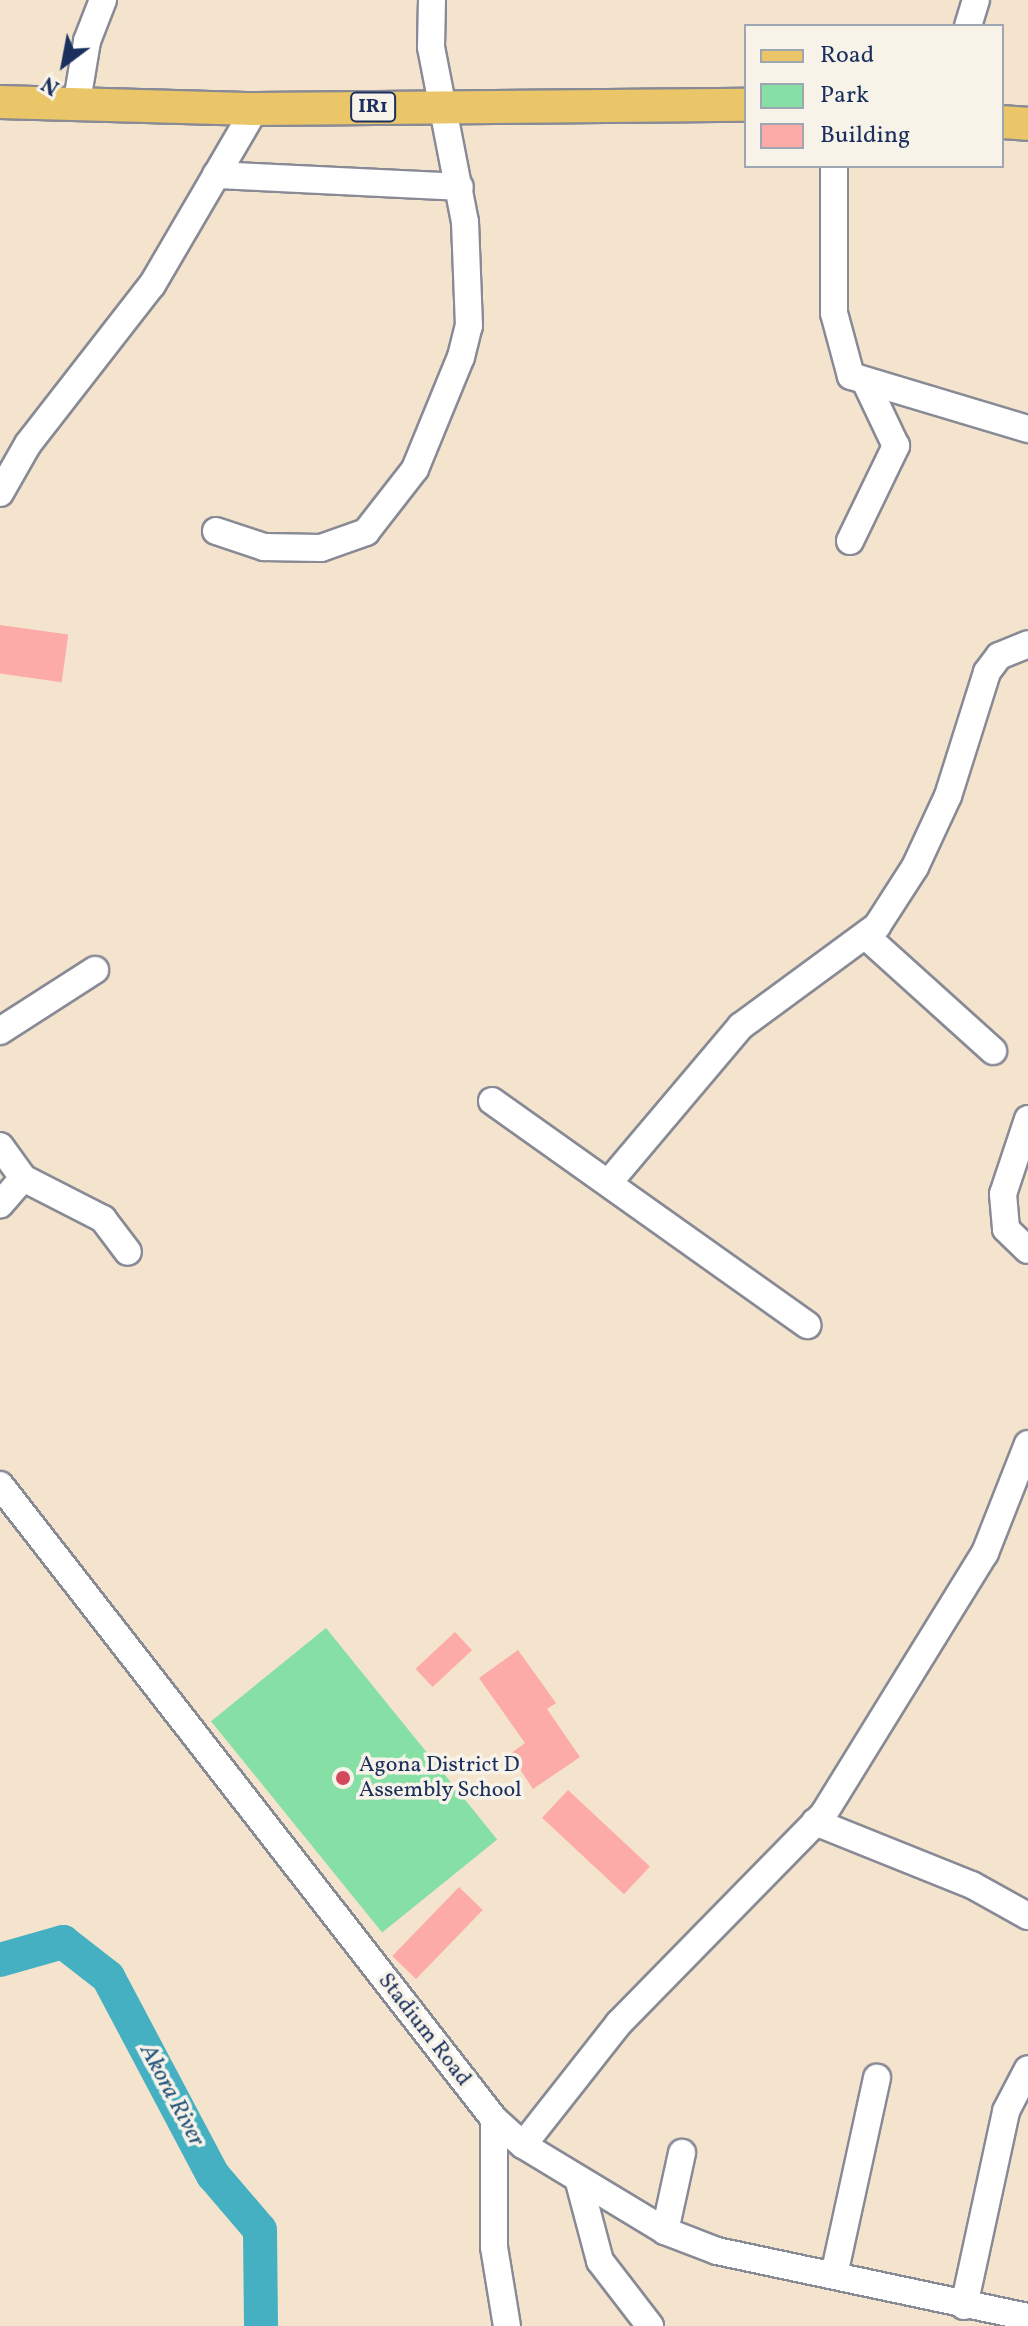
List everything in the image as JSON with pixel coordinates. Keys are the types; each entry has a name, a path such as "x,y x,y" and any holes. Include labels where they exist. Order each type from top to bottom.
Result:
{"main road":[{"name":"IR1","path":"0,102 76,107 255,109 744,105"},
{"path":"1004,122 1028,124"}],"street":[{"path":"76,107 87,41 103,0"},
{"path":"216,531 264,547 321,548 366,532 401,495 469,326 460,187 440,106 432,0"},
{"path":"969,24 976,0"},
{"path":"0,493 28,444 124,327 255,109"},
{"path":"834,168 834,313 851,376 867,385 1028,429"},
{"path":"216,175 460,187"},
{"path":"850,541 896,446 867,385"},
{"path":"610,1181 741,1026 821,961 867,937 928,839 987,672 999,656 1028,644"},
{"path":"867,937 993,1051"},
{"path":"0,1031 95,970"},
{"path":"492,1101 610,1181 807,1325"},
{"path":"1028,1119 1003,1194 1006,1229 1028,1250"},
{"path":"0,1146 23,1178 103,1219 128,1252"},
{"path":"0,1204 23,1178"},
{"path":"523,2145 619,2023 815,1822 985,1553 1028,1444"},
{"name":"Stadium Road","path":"0,1485 494,2119 523,2145 579,2182 665,2231 717,2251 834,2275 953,2312 1028,2317"},
{"path":"815,1822 972,1885 1028,1916"},
{"path":"953,2312 1006,2111 1028,2069"},
{"path":"834,2275 877,2078"},
{"path":"494,2119 494,2247 507,2326"},
{"path":"665,2231 682,2153"},
{"path":"579,2182 600,2261 650,2326"}],"green space":[{"path":"326,1628 497,1839 382,1933 211,1721"}],"building":[{"path":"0,625 68,635 62,682 0,673"},
{"path":"455,1632 472,1650 433,1687 416,1669"},
{"path":"518,1650 556,1703 547,1709 580,1757 533,1789 510,1754 525,1743 479,1678"},
{"path":"568,1790 650,1866 624,1894 542,1818"},
{"path":"459,1887 483,1910 416,1979 392,1956"}],"waterway":[{"name":"Akora River","path":"0,1960 63,1942 108,1977 213,2175 260,2230 261,2326"}],"place":[{"name":"Agona District D Assembly School","path":"343,1778"}]}
